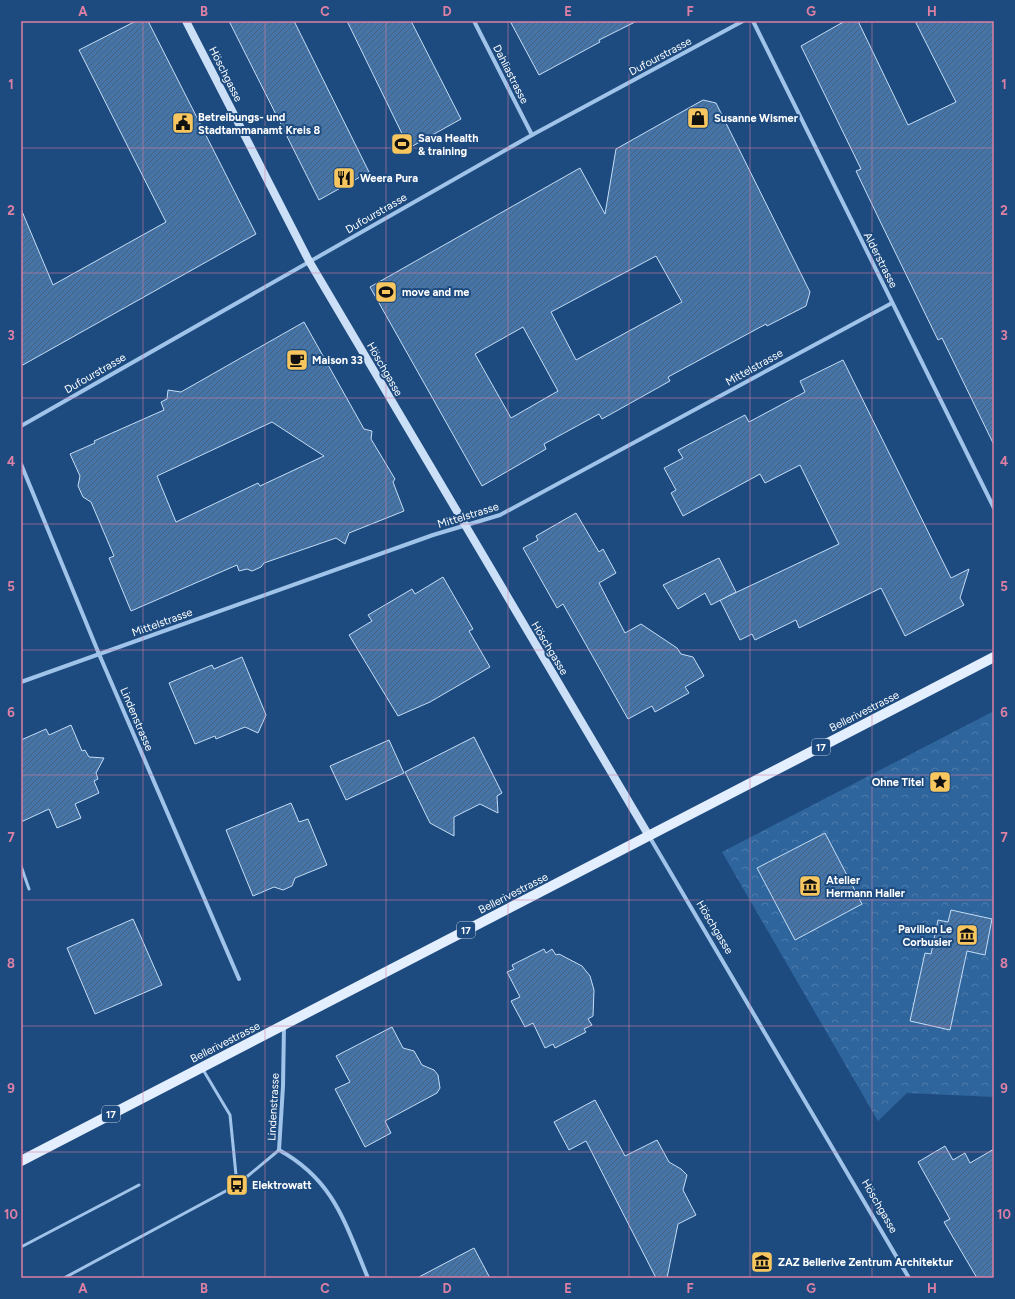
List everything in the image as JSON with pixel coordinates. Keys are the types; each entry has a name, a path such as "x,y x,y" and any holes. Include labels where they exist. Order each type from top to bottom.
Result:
{"main road":[{"name":"Höschgasse","path":"186,21 309,261 649,836"},
{"name":"Bellerivestrasse","path":"21,1160 994,657"}],"street":[{"name":"Dahliastrasse","path":"474,21 532,135"},
{"name":"Dufourstrasse","path":"21,426 532,135 743,21"},
{"name":"Alderstrasse","path":"753,21 994,508"},
{"name":"Mittelstrasse","path":"21,682 433,535 500,515 892,303"},
{"name":"Lindenstrasse","path":"21,464 99,654 239,979"},
{"name":"Höschgasse","path":"649,836 909,1278"},
{"name":"Lindenstrasse","path":"284,1024 283,1086 279,1150 304,1165 331,1195 368,1278"}],"lane":[{"path":"21,866 29,888"},
{"path":"201,1067 230,1115 237,1185"},
{"path":"64,1278 237,1185 279,1150"},
{"path":"21,1247 139,1185"}],"green space":[{"path":"994,711 994,1097 907,1093 878,1121 722,852"}],"building":[{"path":"136,21 148,21 256,234 21,366 21,209 53,285 166,222 79,50"},
{"path":"229,21 294,21 369,172 319,200"},
{"path":"347,21 411,21 461,119 409,148"},
{"path":"510,21 637,21 599,40 600,42 539,75"},
{"path":"845,21 858,21 908,125 956,102 915,21 994,21 994,445 942,338 938,340 879,219 856,171 861,169 801,46"},
{"path":"703,100 716,103 810,292 806,306 767,326 766,324 668,377 670,381 602,419 599,414 544,444 546,449 482,486 370,287 580,168 605,214 616,149","holes":["656,256 682,302 576,360 551,312","523,327 558,391 511,418 475,354"]},
{"path":"304,322 364,429 372,431 371,439 395,479 393,482 404,511 349,533 345,544 336,538 264,563 261,567 252,571 247,569 239,571 237,565 131,611 109,558 114,556 91,502 83,497 78,486 80,476 70,454 95,443 94,441 164,410 161,402 167,399 168,390 181,392","holes":["272,422 324,456 260,486 258,483 176,522 157,476"]},
{"path":"843,360 951,578 969,569 960,598 964,605 905,636 881,588 799,628 796,620 755,640 752,634 740,640 720,600 839,544 800,465 765,483 760,474 683,516 671,493 676,490 664,468 683,458 678,450 745,415 749,422 805,392 800,381"},
{"path":"576,513 599,552 603,549 616,573 599,583 625,633 641,624 677,648 681,654 693,657 704,676 685,687 689,693 655,712 652,706 628,719 563,604 557,608 523,548 538,540 536,536"},
{"path":"719,558 736,592 711,605 705,593 678,609 663,585"},
{"path":"443,577 473,629 469,631 490,667 430,702 398,716 349,635 372,621 368,615 412,589 415,594"},
{"path":"242,657 266,715 258,733 245,727 216,739 215,736 195,744 169,683 212,665 214,669"},
{"path":"71,725 82,751 85,750 89,757 104,758 96,773 98,779 94,781 99,793 75,804 81,818 57,828 49,809 21,822 21,740 46,729 49,735"},
{"path":"474,737 502,793 497,796 498,813 480,804 454,817 454,836 430,823 405,772"},
{"path":"389,740 404,773 346,800 330,766"},
{"path":"291,803 299,822 308,819 327,865 295,878 292,886 283,890 274,887 253,896 226,830"},
{"name":"Atelier Hermann Haller","path":"825,833 862,904 795,940 757,868"},
{"name":"Pavillon Le Corbusier","path":"951,910 992,919 985,955 967,951 950,1030 910,1021 925,953 931,954 938,920 948,922"},
{"path":"133,919 162,985 95,1014 67,948"},
{"path":"544,949 546,953 552,949 556,955 559,954 582,966 590,976 594,990 593,1016 588,1019 592,1025 584,1029 586,1032 555,1048 553,1044 545,1048 533,1023 525,1027 511,1001 520,997 507,972 514,969 512,965"},
{"path":"392,1027 403,1048 414,1051 422,1065 434,1070 438,1075 440,1088 437,1093 385,1121 391,1133 365,1147 335,1089 350,1082 336,1056"},
{"path":"595,1100 625,1156 657,1140 669,1162 681,1169 687,1175 683,1190 696,1215 678,1224 667,1278 656,1278 586,1141 569,1150 554,1122"},
{"path":"945,1146 953,1160 965,1153 970,1163 994,1149 994,1278 977,1278 944,1222 950,1219 918,1162"},
{"path":"474,1248 490,1278 417,1278"}],"place":[{"name":"Susanne Wismer","path":"698,118"},
{"name":"Betreibungs- und Stadtammanamt Kreis 8","path":"183,123"},
{"name":"Sava Health & training","path":"402,144"},
{"name":"Weera Pura","path":"344,178"},
{"name":"move and me","path":"386,292"},
{"name":"Maison 33","path":"297,360"},
{"name":"Ohne Titel","path":"940,782"},
{"name":"Atelier Hermann Haller","path":"810,886"},
{"name":"Pavillon Le Corbusier","path":"967,935"},
{"name":"Elektrowatt","path":"237,1185"},
{"name":"ZAZ Bellerive Zentrum Architektur","path":"762,1262"}]}
